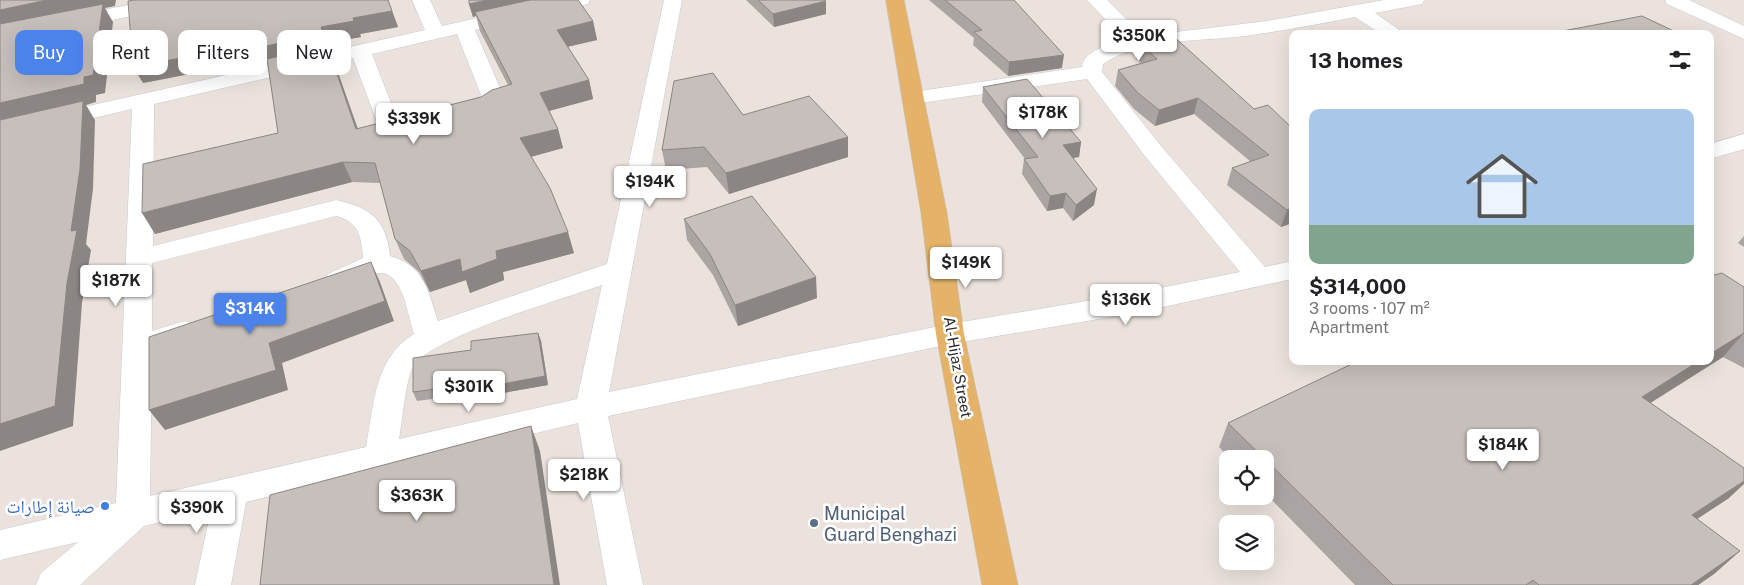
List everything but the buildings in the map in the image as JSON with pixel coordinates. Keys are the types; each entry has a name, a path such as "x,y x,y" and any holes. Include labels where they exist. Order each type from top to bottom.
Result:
{"main road":[{"name":"Al-Hijaz Street","path":"895,0 934,213 950,334 1000,585"}],"street":[{"path":"0,36 138,4 183,0"},
{"path":"422,0 436,33"},
{"path":"0,132 581,0"},
{"path":"625,585 591,408 672,0"},
{"path":"1096,0 1139,43"},
{"path":"1260,278 1153,151 1092,72 1092,62 1102,53 1139,43 1246,30 1411,0"},
{"path":"1674,0 1744,33"},
{"path":"1359,10 1389,30"},
{"path":"360,50 388,125 399,128 418,127 479,110 489,104 492,94 464,26"},
{"path":"914,98 1006,83 1092,72"},
{"path":"54,585 133,515 143,99"},
{"path":"1714,151 1744,141"},
{"path":"139,258 336,208 353,210 363,217 376,242 377,262"},
{"path":"317,288 377,262 397,268 411,282 429,337"},
{"path":"380,458 398,364 413,349 429,337 618,270"},
{"path":"0,545 591,408 950,334 1140,302 1289,271"},
{"path":"136,346 209,323"},
{"path":"213,585 230,493"}],"place":[{"name":"صيانة إطارات","path":"105,506"},
{"name":"Municipal Guard Benghazi","path":"814,523"}]}
